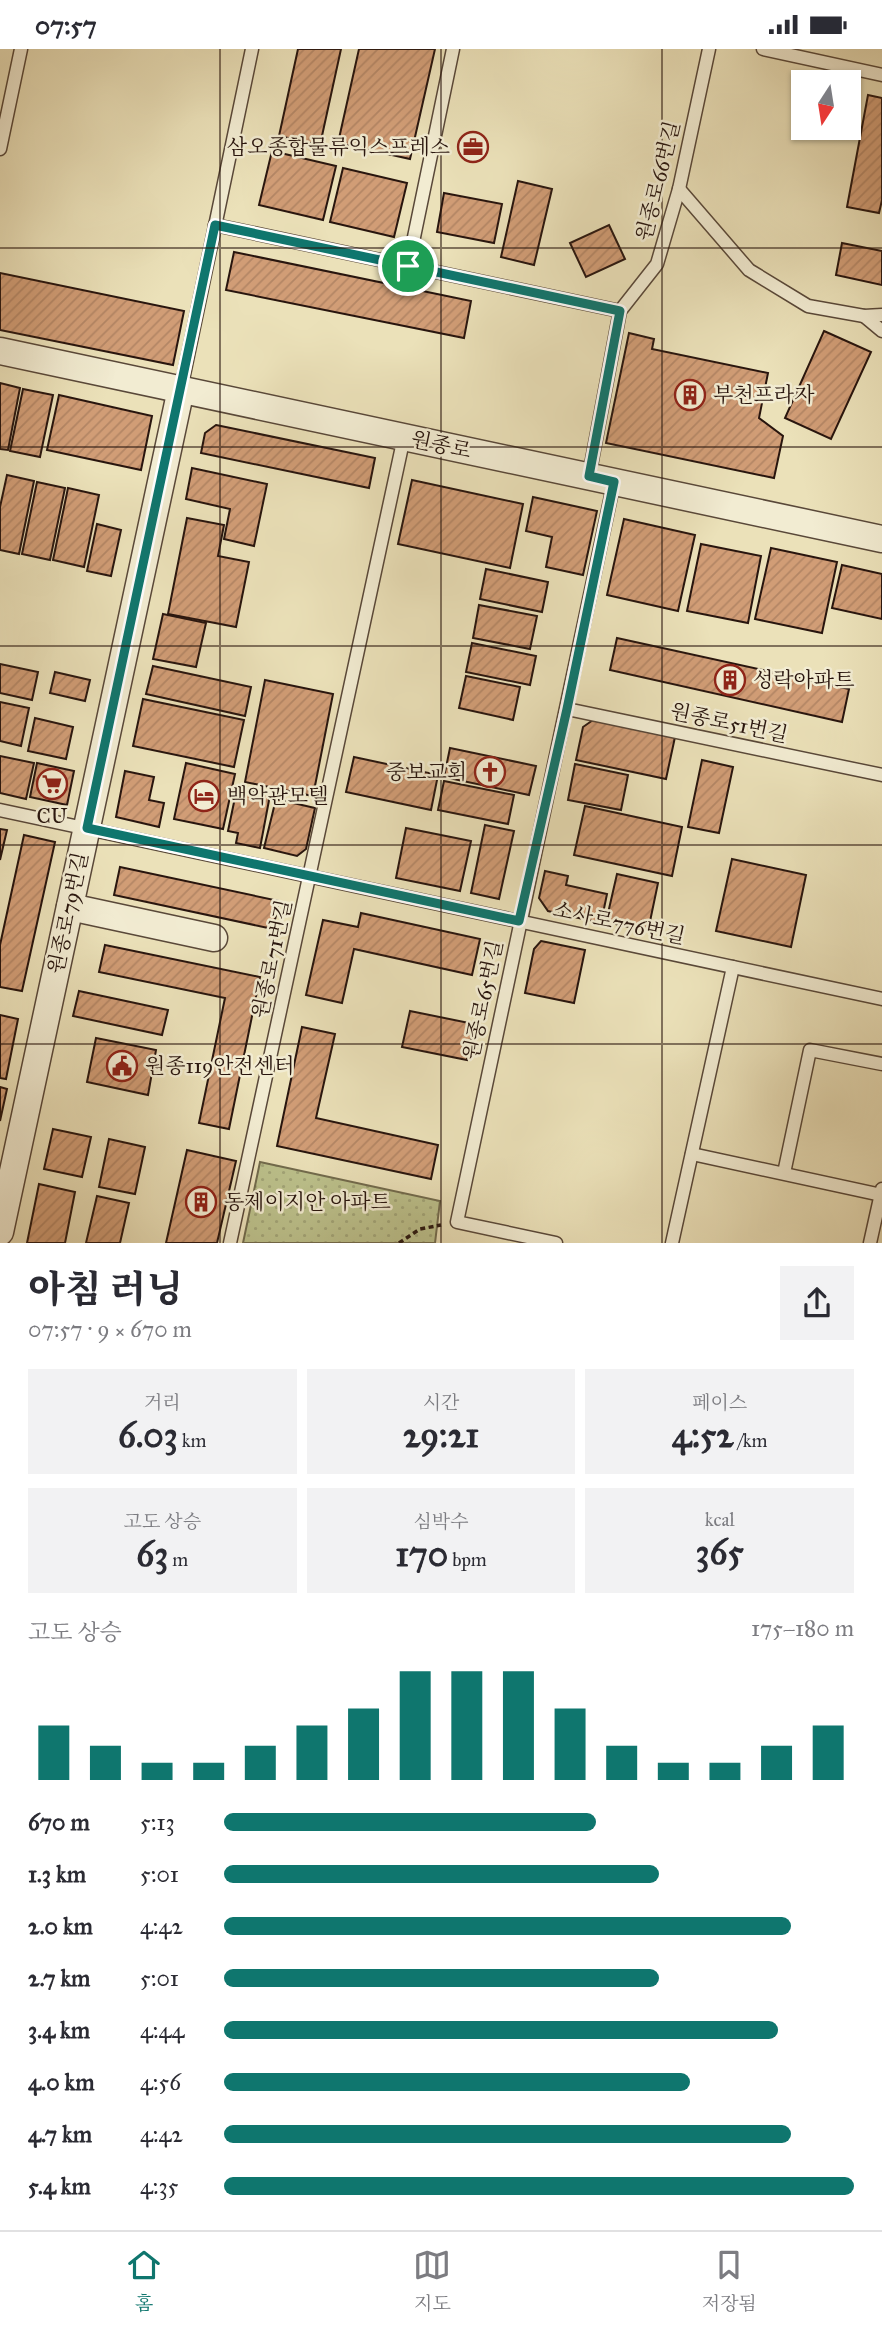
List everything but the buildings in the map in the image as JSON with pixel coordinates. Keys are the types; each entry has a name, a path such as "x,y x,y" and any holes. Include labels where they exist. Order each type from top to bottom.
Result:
{"street":[{"name":"원종로","path":"0,351 882,539"},
{"name":"원종로79번길","path":"0,1232 181,389"},
{"path":"70,907 214,939"}],"lane":[{"path":"0,149 21,49"},
{"path":"181,389 252,49"},
{"path":"408,266 453,49"},
{"name":"원종로66번길","path":"602,479 620,311 657,264 680,189 709,49"},
{"path":"763,49 882,75"},
{"path":"680,189 749,270 808,306 864,317 882,315"},
{"path":"215,225 620,311"},
{"path":"864,317 882,331"},
{"name":"원종로71번길","path":"230,1243 404,437"},
{"name":"원종로65번길","path":"457,1222 519,921 567,709 602,479"},
{"name":"원종로51번길","path":"567,709 882,775"},
{"name":"소사로776번길","path":"0,810 882,999"},
{"path":"672,1243 733,967"},
{"path":"784,1173 810,1050 882,1064"},
{"path":"692,1154 881,1191 870,1243"},
{"path":"457,1222 556,1243"}],"path":[{"path":"399,1243 420,1229 457,1222"}],"green space":[{"path":"260,1162 440,1201 435,1243 243,1243"}],"place":[{"name":"삼오종합물류익스프레스","path":"473,147"},
{"name":"부천프라자","path":"690,395"},
{"name":"성락아파트","path":"730,680"},
{"name":"중보교회","path":"490,772"},
{"name":"CU","path":"52,784"},
{"name":"백악관모텔","path":"204,796"},
{"name":"원종119안전센터","path":"122,1066"},
{"name":"동제이지안 아파트","path":"201,1202"}],"route":[{"path":"215,225 408,266 620,311 589,476 614,482 519,921 87,828 215,225"}]}
